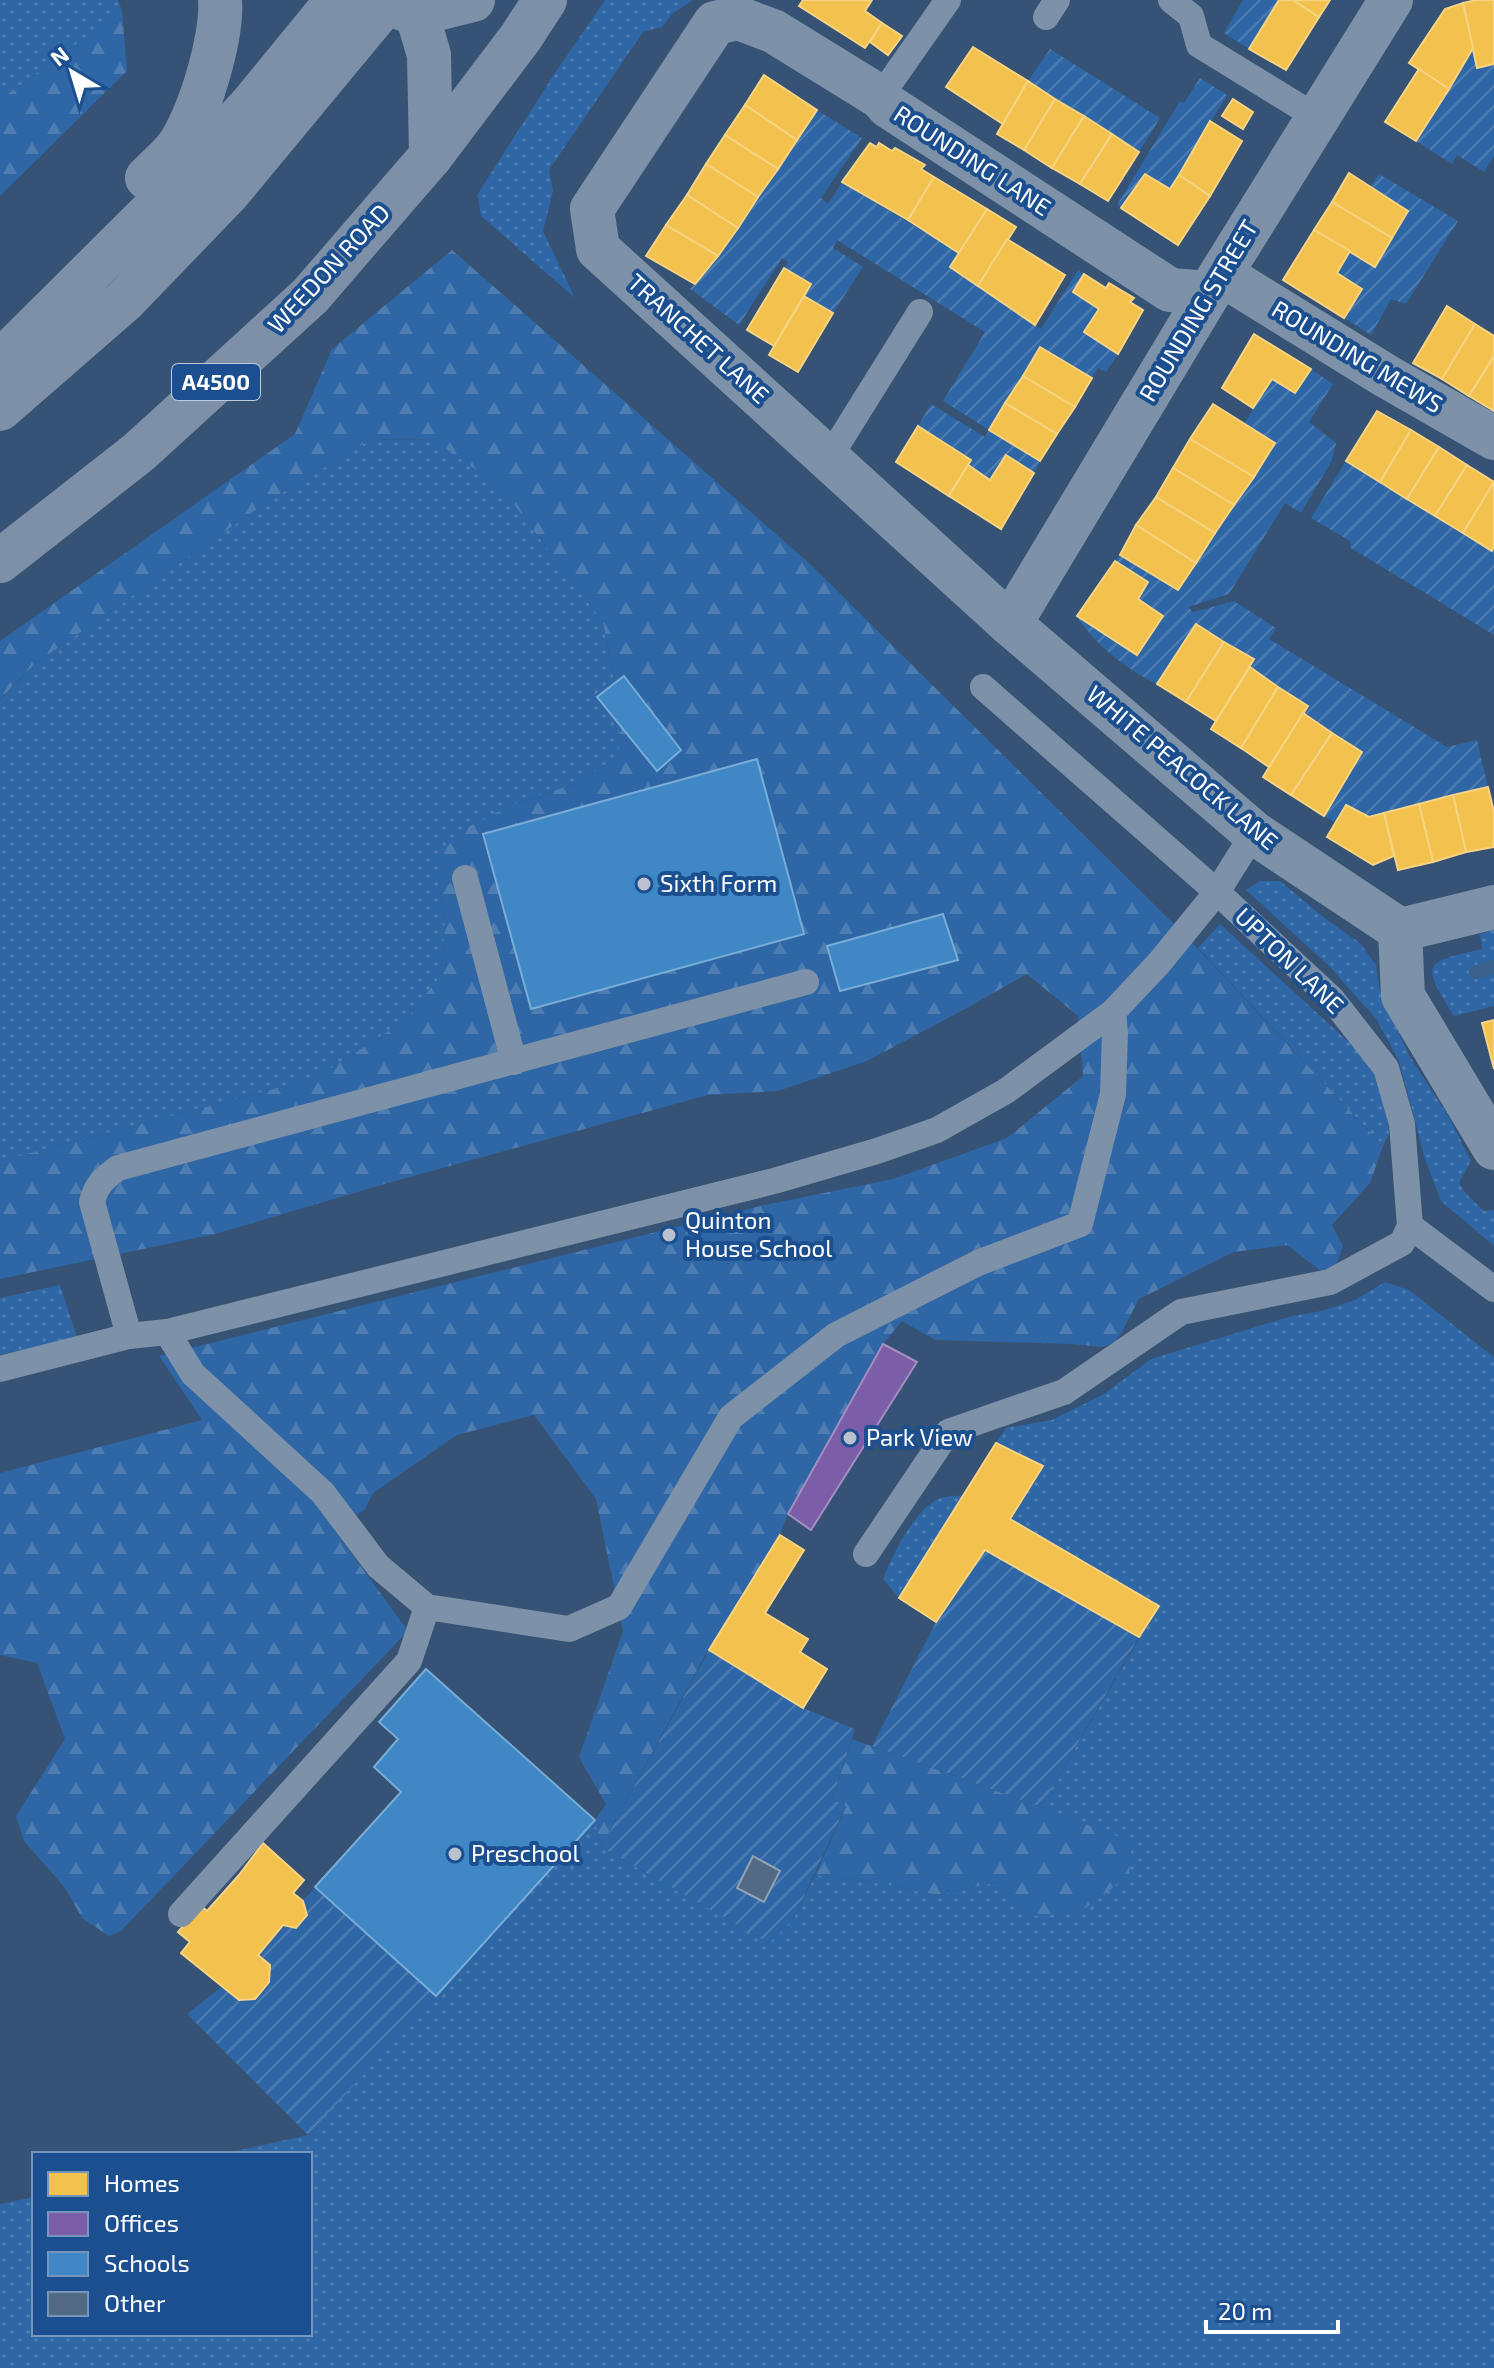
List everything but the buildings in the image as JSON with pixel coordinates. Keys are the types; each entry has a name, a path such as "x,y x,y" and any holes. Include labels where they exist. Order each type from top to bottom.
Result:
{"highway":[{"path":"0,322 176,149 203,95 216,40 220,0"},
{"path":"0,362 166,197 252,104 337,0"},
{"name":"WEEDON ROAD","path":"0,561 139,452 310,296 431,156 521,37 545,0"},
{"path":"0,409 124,301 229,192 395,3"}],"street":[{"path":"395,3 473,0"},
{"name":"ROUNDING STREET","path":"1010,624 1391,0"},
{"path":"395,3 429,55 431,156"},
{"name":"ROUNDING LANE","path":"739,9 880,97 888,106 1170,290 1215,284"},
{"name":"TRANCHET LANE","path":"739,9 715,23 592,209 598,249 1010,624"},
{"name":"ROUNDING MEWS","path":"1215,284 1494,438"},
{"name":"WHITE PEACOCK LANE","path":"1010,624 1254,833 1400,930"},
{"path":"1494,907 1400,930 1403,996 1494,1148"}],"lane":[{"path":"880,97 948,0"},
{"path":"1171,0 1191,16 1199,45 1318,118"},
{"path":"829,458 920,312"},
{"name":"UPTON LANE","path":"983,687 1217,892 1332,999 1386,1068 1402,1124 1410,1226"},
{"path":"0,1369 129,1336 167,1332 774,1181 937,1130 1006,1091 1113,1012 1159,963 1217,892 1254,833"},
{"path":"465,878 514,1062"},
{"path":"129,1336 92,1202 95,1189 118,1168 806,982"},
{"path":"167,1332 193,1374 323,1493 378,1566 427,1607 569,1629 619,1607 731,1417 836,1335 978,1263 1080,1224 1113,1094 1113,1012"},
{"path":"866,1554 948,1432 1064,1392 1181,1312 1330,1282 1402,1243 1410,1226 1494,1289"},
{"path":"181,1914 409,1661 427,1607"}],"green space":[{"path":"0,0 118,0 122,11 0,100"},
{"path":"605,0 693,0 673,13 662,27 643,32 549,170 553,191 543,231 575,298 481,216 477,195"},
{"path":"1243,0 1279,0 1249,49 1224,33"},
{"path":"122,11 127,71 0,196 0,100"},
{"path":"1473,48 1477,67 1494,64 1494,156 1484,172 1457,155 1452,164 1416,141"},
{"path":"1050,49 1160,118 1139,152 1028,81"},
{"path":"1200,78 1227,95 1170,189 1145,174 1121,208 1117,205 1180,101 1184,103"},
{"path":"817,110 862,138 821,198 828,204 842,182 959,253 950,268 1041,329 1078,270 1084,274 1074,293 1099,309 1085,333 1118,354 1106,372 1098,368 1092,378 1041,348 989,430 943,401 985,332 837,240 833,248 863,267 833,313 804,296 784,268 788,262 782,258 739,325 690,289 718,256"},
{"path":"1379,174 1458,221 1406,304 1391,299 1371,335 1344,318 1362,289 1337,273 1350,251 1375,266 1408,212 1370,187"},
{"path":"452,250 809,563 1184,934 1383,1146 1370,1183 1332,1225 1343,1246 1336,1265 1321,1271 1287,1245 1234,1252 1139,1299 1115,1342 1103,1347 935,1340 902,1321 883,1344 788,1514 780,1535 708,1650 601,1847 595,1820 606,1804 579,1757 623,1631 596,1499 534,1415 457,1435 373,1493 365,1509 335,1531 408,1631 121,1931 109,1936 82,1918 65,1888 24,1841 16,1816 65,1739 37,1663 0,1655 0,1473 202,1420 159,1356 760,1206 893,1179 1007,1138 1083,1076 1078,1016 1027,974 867,1061 778,1091 708,1095 215,1234 0,1279 0,1161 316,1078 406,1020 441,975 445,926 438,875 441,858 456,833 514,804 580,782 619,755 619,707 603,622 501,487 432,439 370,440 273,498 36,663 0,699 0,641 295,434 332,349"},
{"path":"1311,369 1333,384 1309,422 1336,443 1332,460 1301,513 1285,503 1229,594 1188,607 1193,612 1234,601 1276,628 1269,639 1447,747 1477,740 1488,787 1369,817 1347,805 1335,823 1324,816 1362,752 1303,713 1307,706 1250,667 1254,659 1196,624 1157,684 1112,655 1092,637 1077,616 1137,654 1163,616 1138,599 1148,581 1115,561 1120,555 1178,590 1275,443 1244,424 1272,379 1295,393"},
{"path":"931,404 985,437 989,430 1040,461 1034,473 1006,455 990,480 968,465 971,460 918,426"},
{"path":"433,439 501,487 603,622 619,707 619,755 580,782 514,804 438,875 445,926 441,976 406,1020 316,1078 0,1161 0,700 36,663 273,498 370,440"},
{"path":"1346,461 1494,552 1494,635 1351,548 1350,541 1311,518"},
{"path":"1260,881 1280,881 1360,943 1376,965 1380,992 1410,1057 1449,1117 1471,1161 1459,1183 1484,1211 1494,1210 1494,1246 1441,1201 1425,1159 1399,1061 1377,1020 1330,967 1246,890"},
{"path":"1220,924 1355,1048 1374,1074 1387,1116 1389,1134 1383,1146 1198,948"},
{"path":"1494,930 1494,1006 1454,1016 1436,985 1433,968 1448,958 1482,949 1480,934"},
{"path":"1385,1282 1409,1290 1494,1357 1494,2368 0,2368 0,2204 32,2197 32,2336 312,2336 312,2152 232,2152 308,2135 595,1820 601,1847 769,1943 793,1920 815,1875 938,1895 999,1882 1033,1916 1132,1843 1041,1807 1158,1606 1010,1519 1043,1466 996,1443 1006,1428 1052,1420 1104,1394 1151,1359 1355,1300"},
{"path":"60,1285 77,1337 0,1355 0,1298"},
{"path":"964,1495 899,1598 883,1579 905,1534 920,1513 938,1499"},
{"path":"985,1550 1139,1637 1041,1807 872,1746 936,1622"},
{"path":"709,1650 803,1708 855,1729 832,1799 846,1806 793,1920 769,1943 601,1847","holes":["753,1857 780,1871 764,1902 737,1887"]},
{"path":"852,1739 1132,1842 1129,1875 1079,1913 1033,1916 998,1882 938,1895 815,1875 846,1807 832,1799"},
{"path":"315,1887 436,1996 308,2135 187,2014 221,1987 239,2000 255,1999 269,1982 270,1965 258,1955 283,1925 296,1928 307,1916 303,1901"}],"waterway":[{"path":"1476,972 1494,967"}],"place":[{"name":"Sixth Form","path":"644,884"},
{"name":"Quinton House School","path":"669,1235"},
{"name":"Park View","path":"850,1438"},
{"name":"Preschool","path":"455,1854"}]}
